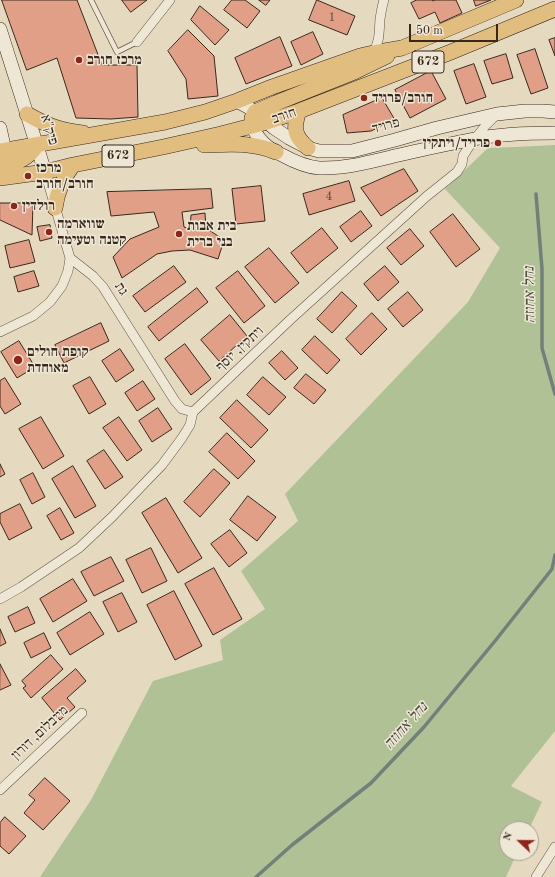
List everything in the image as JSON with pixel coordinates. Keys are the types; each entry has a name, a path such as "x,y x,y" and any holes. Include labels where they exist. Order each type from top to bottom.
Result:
{"main road":[{"name":"672","path":"3,151 164,122 205,112 360,56 402,48 516,0"},
{"name":"חורב","path":"0,178 45,172 221,134 254,119 267,122 451,52 555,9"},
{"name":"פיק\"א","path":"0,29 45,172"},
{"path":"254,119 276,103 354,72 402,48"},
{"path":"237,101 248,107 254,119 255,132 260,140 276,152"},
{"name":"פרויד","path":"267,122 289,138 308,148 319,151 352,151 437,128 497,114 524,110 555,112"},
{"path":"299,111 295,124 297,134 308,148"},
{"path":"27,114 45,124 61,130 100,134"},
{"path":"0,128 3,151 15,163 26,169 45,172"},
{"path":"163,147 244,144 276,152 298,163 318,168 346,167 474,139 514,134 555,133"},
{"path":"0,165 15,163 22,160 37,145"},
{"path":"55,208 56,199 62,183 73,165"}],"street":[{"path":"137,42 170,0"},
{"path":"373,53 379,40 380,17 384,0"},
{"name":"ויתקין, יוסף","path":"0,599 21,587 79,548 112,517 162,465 190,425 193,412 297,314 427,196 458,172 462,164 463,156 474,139 497,114"},
{"path":"0,332 33,316 50,302 62,286 68,271 70,258 45,172"},
{"name":"גת","path":"70,258 93,276 103,287 175,401 182,409 193,412"},
{"name":"מייבלום, דורון","path":"0,790 82,712"},
{"path":"536,877 555,847"}],"lane":[{"path":"91,0 116,52 137,42"}],"green space":[{"path":"555,145 555,731 511,786 542,802 533,821 499,821 499,861 513,861 506,877 40,877 91,800 153,681 223,660 220,640 265,609 241,571 298,521 285,494 468,302 500,248 445,189 488,148"}],"building":[{"name":"מרכז חורב","path":"2,0 77,0 102,65 137,65 138,117 111,119 76,118 57,58 27,70"},
{"path":"122,0 147,0 131,12"},
{"path":"232,0 245,0 260,11 247,28 224,10"},
{"path":"259,0 270,0 266,5"},
{"path":"317,0 355,16 347,35 309,20"},
{"path":"417,0 456,0 462,13 440,23 435,12 419,19 411,3"},
{"path":"474,0 491,0 476,6"},
{"path":"200,6 229,30 215,45 191,20"},
{"path":"188,30 214,56 218,96 188,99 186,79 168,51"},
{"path":"313,32 323,54 301,65 291,42"},
{"path":"280,37 292,66 246,84 235,58"},
{"path":"555,38 555,56 549,40"},
{"path":"535,49 548,88 531,94 517,55"},
{"path":"506,54 513,78 492,84 484,61"},
{"path":"474,64 486,97 466,104 454,71"},
{"path":"431,71 446,99 410,118 395,90"},
{"path":"382,98 395,120 371,131 347,133 343,115"},
{"path":"404,169 418,191 381,216 361,188"},
{"path":"349,181 355,201 309,215 303,194"},
{"path":"261,186 265,221 236,224 232,189"},
{"name":"בית אבות בני ברית","path":"211,189 213,208 182,212 184,227 190,229 191,215 205,213 206,228 224,240 218,259 190,250 172,251 157,254 122,278 113,257 130,239 159,227 154,212 111,216 107,192"},
{"path":"0,203 33,203 32,235 0,220"},
{"path":"361,211 372,226 351,242 340,227"},
{"path":"453,214 480,249 456,267 430,232"},
{"path":"50,225 52,238 40,241 37,227"},
{"path":"322,228 338,248 307,273 291,253"},
{"path":"410,229 424,246 401,265 387,248"},
{"path":"29,240 35,262 10,268 5,246"},
{"path":"269,248 299,283 275,303 245,267"},
{"path":"174,266 186,282 145,312 133,296"},
{"path":"385,266 399,282 378,301 364,284"},
{"path":"34,271 39,286 18,292 14,277"},
{"path":"238,271 265,306 244,323 216,288"},
{"path":"197,288 208,302 159,341 148,327"},
{"path":"342,292 357,306 332,333 317,319"},
{"path":"408,292 423,310 403,327 388,309"},
{"path":"372,313 387,329 361,355 346,339"},
{"path":"230,315 247,336 219,361 201,340"},
{"path":"101,323 109,341 64,363 55,345"},
{"path":"315,336 340,360 327,374 302,350"},
{"name":"קופת חולים מאוחדת","path":"19,341 35,367 17,378 1,352"},
{"path":"185,344 211,379 191,395 165,359"},
{"path":"120,349 134,370 116,382 102,361"},
{"path":"282,351 298,368 285,380 269,363"},
{"path":"306,374 326,390 314,404 294,388"},
{"path":"90,377 106,404 89,414 73,386"},
{"path":"263,377 286,397 269,415 247,395"},
{"path":"5,378 21,404 5,414 0,406 0,381"},
{"path":"143,381 155,399 137,411 125,393"},
{"path":"237,400 268,430 251,448 220,418"},
{"path":"158,408 172,429 152,442 139,421"},
{"path":"41,417 64,456 43,469 19,429"},
{"path":"119,417 142,450 127,461 103,428"},
{"path":"227,433 255,461 238,479 209,452"},
{"path":"104,450 123,477 105,489 87,461"},
{"path":"0,464 5,474 0,477"},
{"path":"73,466 96,506 75,518 52,479"},
{"path":"214,469 230,483 200,517 184,502"},
{"path":"33,473 45,497 32,504 20,480"},
{"path":"248,496 276,517 257,541 230,520"},
{"path":"166,498 202,558 178,573 142,513"},
{"path":"20,504 32,528 9,540 0,522 0,514"},
{"path":"60,508 74,533 61,540 47,516"},
{"path":"230,530 247,553 229,567 211,544"},
{"path":"151,548 167,581 142,593 126,560"},
{"path":"111,557 124,581 94,596 81,572"},
{"path":"214,568 242,619 213,635 185,584"},
{"path":"73,579 87,601 53,622 40,599"},
{"path":"174,591 202,646 175,660 147,605"},
{"path":"122,593 137,622 118,632 103,602"},
{"path":"28,607 35,623 15,632 8,617"},
{"path":"90,612 104,634 70,655 57,633"},
{"path":"0,629 6,643 0,646"},
{"path":"44,633 51,648 31,658 24,643"},
{"path":"51,655 63,669 31,698 23,688 26,686 22,681"},
{"path":"0,664 11,685 0,690"},
{"path":"76,669 86,681 67,698 75,707 60,720 42,698"},
{"path":"45,778 70,801 43,830 24,813 35,800 29,795"},
{"path":"5,817 26,836 9,854 0,846 0,823"}],"waterway":[{"name":"נחל אחוזה","path":"536,194 542,269 542,348 555,394"},
{"name":"נחל אחוזה","path":"256,877 292,845 371,783 424,727 552,569 555,555"}],"place":[{"name":"מרכז חורב","path":"79,60"},
{"name":"חורב/פרויד","path":"364,98"},
{"name":"פרויד/ויתקין","path":"498,143"},
{"name":"מרכז חורב/חורב","path":"28,176"},
{"name":"רולדין","path":"14,206"},
{"name":"שווארמה קטנה וטעימה","path":"49,232"},
{"name":"בית אבות בני ברית","path":"179,234"},
{"name":"קופת חולים מאוחדת","path":"18,360"}]}
